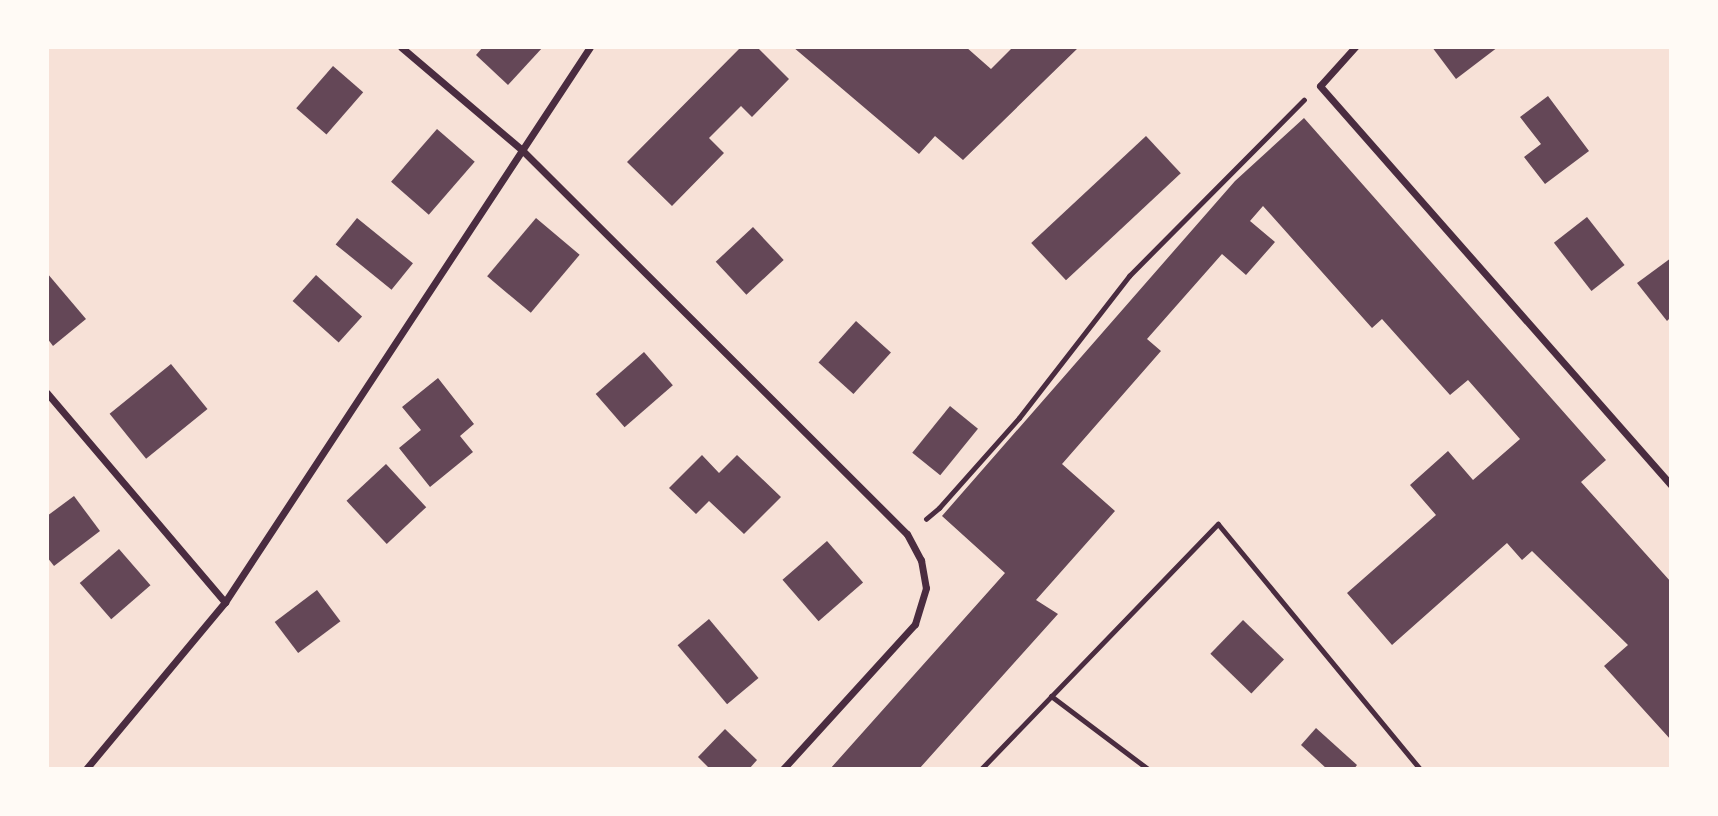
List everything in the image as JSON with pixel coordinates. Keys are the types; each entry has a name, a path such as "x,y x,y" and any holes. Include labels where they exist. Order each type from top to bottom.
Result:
{"street":[{"path":"401,47 522,149 907,534 921,560 926,588 915,624 783,769"},
{"path":"86,769 225,602 590,47"},
{"path":"1355,47 1320,86 1671,485"},
{"path":"47,393 225,602"}],"lane":[{"path":"981,769 1218,524 1420,769"},
{"path":"1051,696 1148,769"}],"path":[{"path":"907,534 939,508 1019,418 1129,276 1284,118 1320,86"}],"building":[{"path":"483,47 543,47 508,85 476,55"},
{"path":"741,47 757,47 789,79 752,117 741,106 709,138 724,153 672,206 627,162"},
{"path":"793,47 966,47 991,69 1013,47 1079,47 963,160 935,136 919,154"},
{"path":"1432,47 1498,47 1456,79"},
{"path":"333,66 363,92 326,135 296,108"},
{"path":"1548,96 1589,151 1545,184 1524,157 1541,144 1520,117"},
{"path":"1304,118 1606,460 1581,482 1671,582 1671,740 1604,666 1628,645 1532,551 1522,560 1507,543 1392,645 1347,593 1436,515 1410,485 1448,451 1473,480 1520,439 1468,380 1450,395 1382,319 1372,328 1263,206 1250,221 1275,242 1246,275 1222,254 1147,339 1161,351 1062,464 1115,511 1036,600 1058,614 919,769 830,769 1005,573 942,516 1235,181"},
{"path":"437,129 475,162 429,215 391,182"},
{"path":"1146,136 1181,173 1066,280 1031,243"},
{"path":"1587,217 1625,265 1591,291 1554,243"},
{"path":"357,218 413,263 392,290 336,244"},
{"path":"536,218 580,255 531,313 487,276"},
{"path":"753,227 784,260 746,295 716,262"},
{"path":"1671,258 1671,317 1667,321 1637,283"},
{"path":"47,273 86,319 53,346 47,338"},
{"path":"316,275 362,316 339,342 293,301"},
{"path":"856,321 891,352 853,394 819,363"},
{"path":"644,352 673,385 625,427 596,394"},
{"path":"171,364 208,409 146,459 110,414"},
{"path":"438,378 474,424 460,436 473,452 430,487 399,448 421,430 402,407"},
{"path":"950,406 978,429 940,475 912,453"},
{"path":"702,455 719,473 737,455 781,497 744,534 709,501 696,514 669,488"},
{"path":"386,464 426,507 387,544 347,501"},
{"path":"74,496 100,531 54,566 47,557 47,516"},
{"path":"827,541 863,583 819,621 782,580"},
{"path":"119,549 150,585 111,619 80,583"},
{"path":"317,590 340,621 298,653 275,622"},
{"path":"709,619 758,678 727,704 678,645"},
{"path":"1243,620 1284,660 1251,693 1210,654"},
{"path":"1316,728 1357,765 1354,769 1327,769 1301,745"},
{"path":"725,729 757,760 749,769 710,769 698,757"}]}
